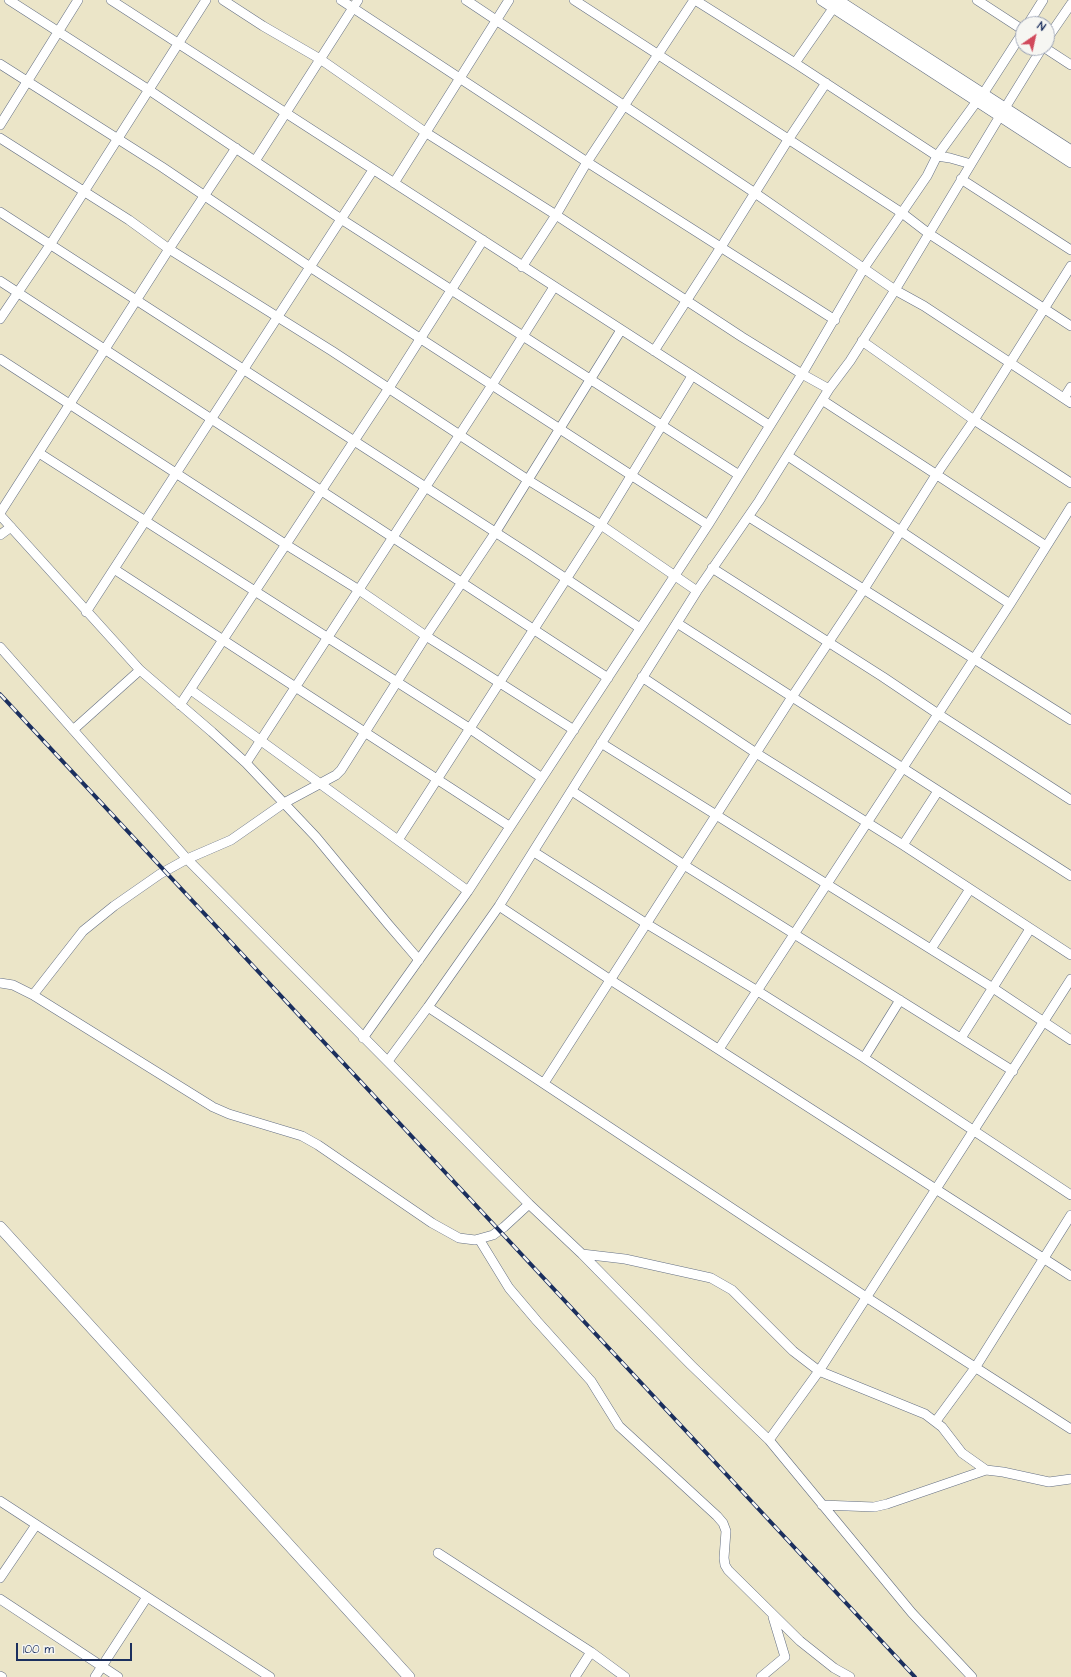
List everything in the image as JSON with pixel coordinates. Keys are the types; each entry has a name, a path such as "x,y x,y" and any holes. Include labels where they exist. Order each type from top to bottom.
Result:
{"street":[{"path":"9,0 149,90 341,219 452,288 738,474"},
{"path":"0,125 78,0"},
{"path":"111,0 769,425"},
{"path":"0,318 50,245 206,0"},
{"path":"223,0 263,26 320,59 425,132 802,374 828,389"},
{"path":"341,0 356,4 459,78 587,162 835,320"},
{"path":"466,0 755,193 895,290 924,306 1068,400 1071,387"},
{"path":"394,183 508,0"},
{"path":"574,0 1071,326"},
{"path":"522,266 556,215 587,162 694,0 796,62 826,84 937,156 971,164"},
{"path":"822,0 835,4 980,97 1071,162"},
{"path":"977,0 1015,26"},
{"path":"1033,16 1043,0"},
{"path":"255,161 356,4"},
{"path":"796,62 835,4"},
{"path":"1055,27 1071,4"},
{"path":"363,1038 468,891 509,826 574,730 708,525 738,474 835,320 864,268 927,176 937,156 980,97 1015,43"},
{"path":"1055,55 1071,65"},
{"path":"388,1061 499,906 534,852 697,591 749,517 828,389 850,361 895,290 928,233 1037,56"},
{"path":"0,64 118,138 205,195 310,267 708,525"},
{"path":"654,351 788,140 826,84"},
{"path":"1003,112 1071,151"},
{"path":"0,138 129,220 169,249 277,316 528,480 601,525 697,591"},
{"path":"236,148 169,249 0,514 86,612 140,670 246,763 316,837 419,960"},
{"path":"86,612 373,170"},
{"path":"961,179 1071,250"},
{"path":"0,212 640,628"},
{"path":"180,705 285,544 354,442 483,240"},
{"path":"544,1083 609,979 647,924 792,697 901,532 936,475 974,420 1071,266"},
{"path":"0,281 532,630 608,678"},
{"path":"246,763 524,336 554,287"},
{"path":"33,995 83,931 96,918 160,874 187,859 231,840 284,803 336,775 341,770 426,636 495,533 621,330"},
{"path":"862,341 974,420 1071,483"},
{"path":"0,358 285,544 359,590 426,636 574,730"},
{"path":"398,840 601,525 692,376"},
{"path":"822,400 1046,546"},
{"path":"39,452 254,592 469,728 542,778"},
{"path":"788,456 1010,604"},
{"path":"719,1049 756,990 1010,604 1071,507"},
{"path":"749,517 1071,720"},
{"path":"0,535 11,528"},
{"path":"712,568 883,677 1071,800"},
{"path":"114,570 509,826"},
{"path":"677,623 902,769 1024,844 1071,876"},
{"path":"0,646 187,859 529,1204 582,1254 680,1354 769,1440 912,1613 972,1677"},
{"path":"73,730 140,670"},
{"path":"642,677 756,753 903,845 1071,955"},
{"path":"191,690 468,891"},
{"path":"601,743 717,814 993,988 1071,1040"},
{"path":"572,791 684,866 1013,1071"},
{"path":"903,845 938,791"},
{"path":"534,852 647,924 864,1058 1071,1195"},
{"path":"931,949 970,889"},
{"path":"499,906 609,979 937,1188 1071,1276"},
{"path":"960,1038 1030,929"},
{"path":"769,1440 819,1371 1071,979"},
{"path":"0,983 13,985 33,995 213,1107 229,1114 309,1140 328,1150 432,1223 459,1238 467,1240 479,1239 494,1235 529,1204"},
{"path":"864,1058 900,1000"},
{"path":"428,1007 974,1368 1071,1429"},
{"path":"936,1421 974,1368 1071,1216"},
{"path":"0,1227 409,1677"},
{"path":"479,1239 509,1288 591,1381 619,1426 720,1520 726,1531 724,1558 725,1565 773,1616 815,1654 834,1668 850,1677"},
{"path":"582,1254 625,1259 711,1278 732,1290 793,1351 819,1371 925,1414 942,1427 962,1453 986,1470"},
{"path":"822,1505 874,1506 887,1504 986,1470 1050,1482 1071,1479"},
{"path":"0,1501 147,1597 257,1674 270,1677"},
{"path":"0,1578 36,1525"},
{"path":"438,1553 591,1652 625,1677"},
{"path":"95,1677 147,1597"},
{"path":"0,1599 118,1677"},
{"path":"761,1677 785,1657 773,1616"},
{"path":"575,1677 591,1652"}],"railway":[{"path":"0,694 915,1677"}]}
